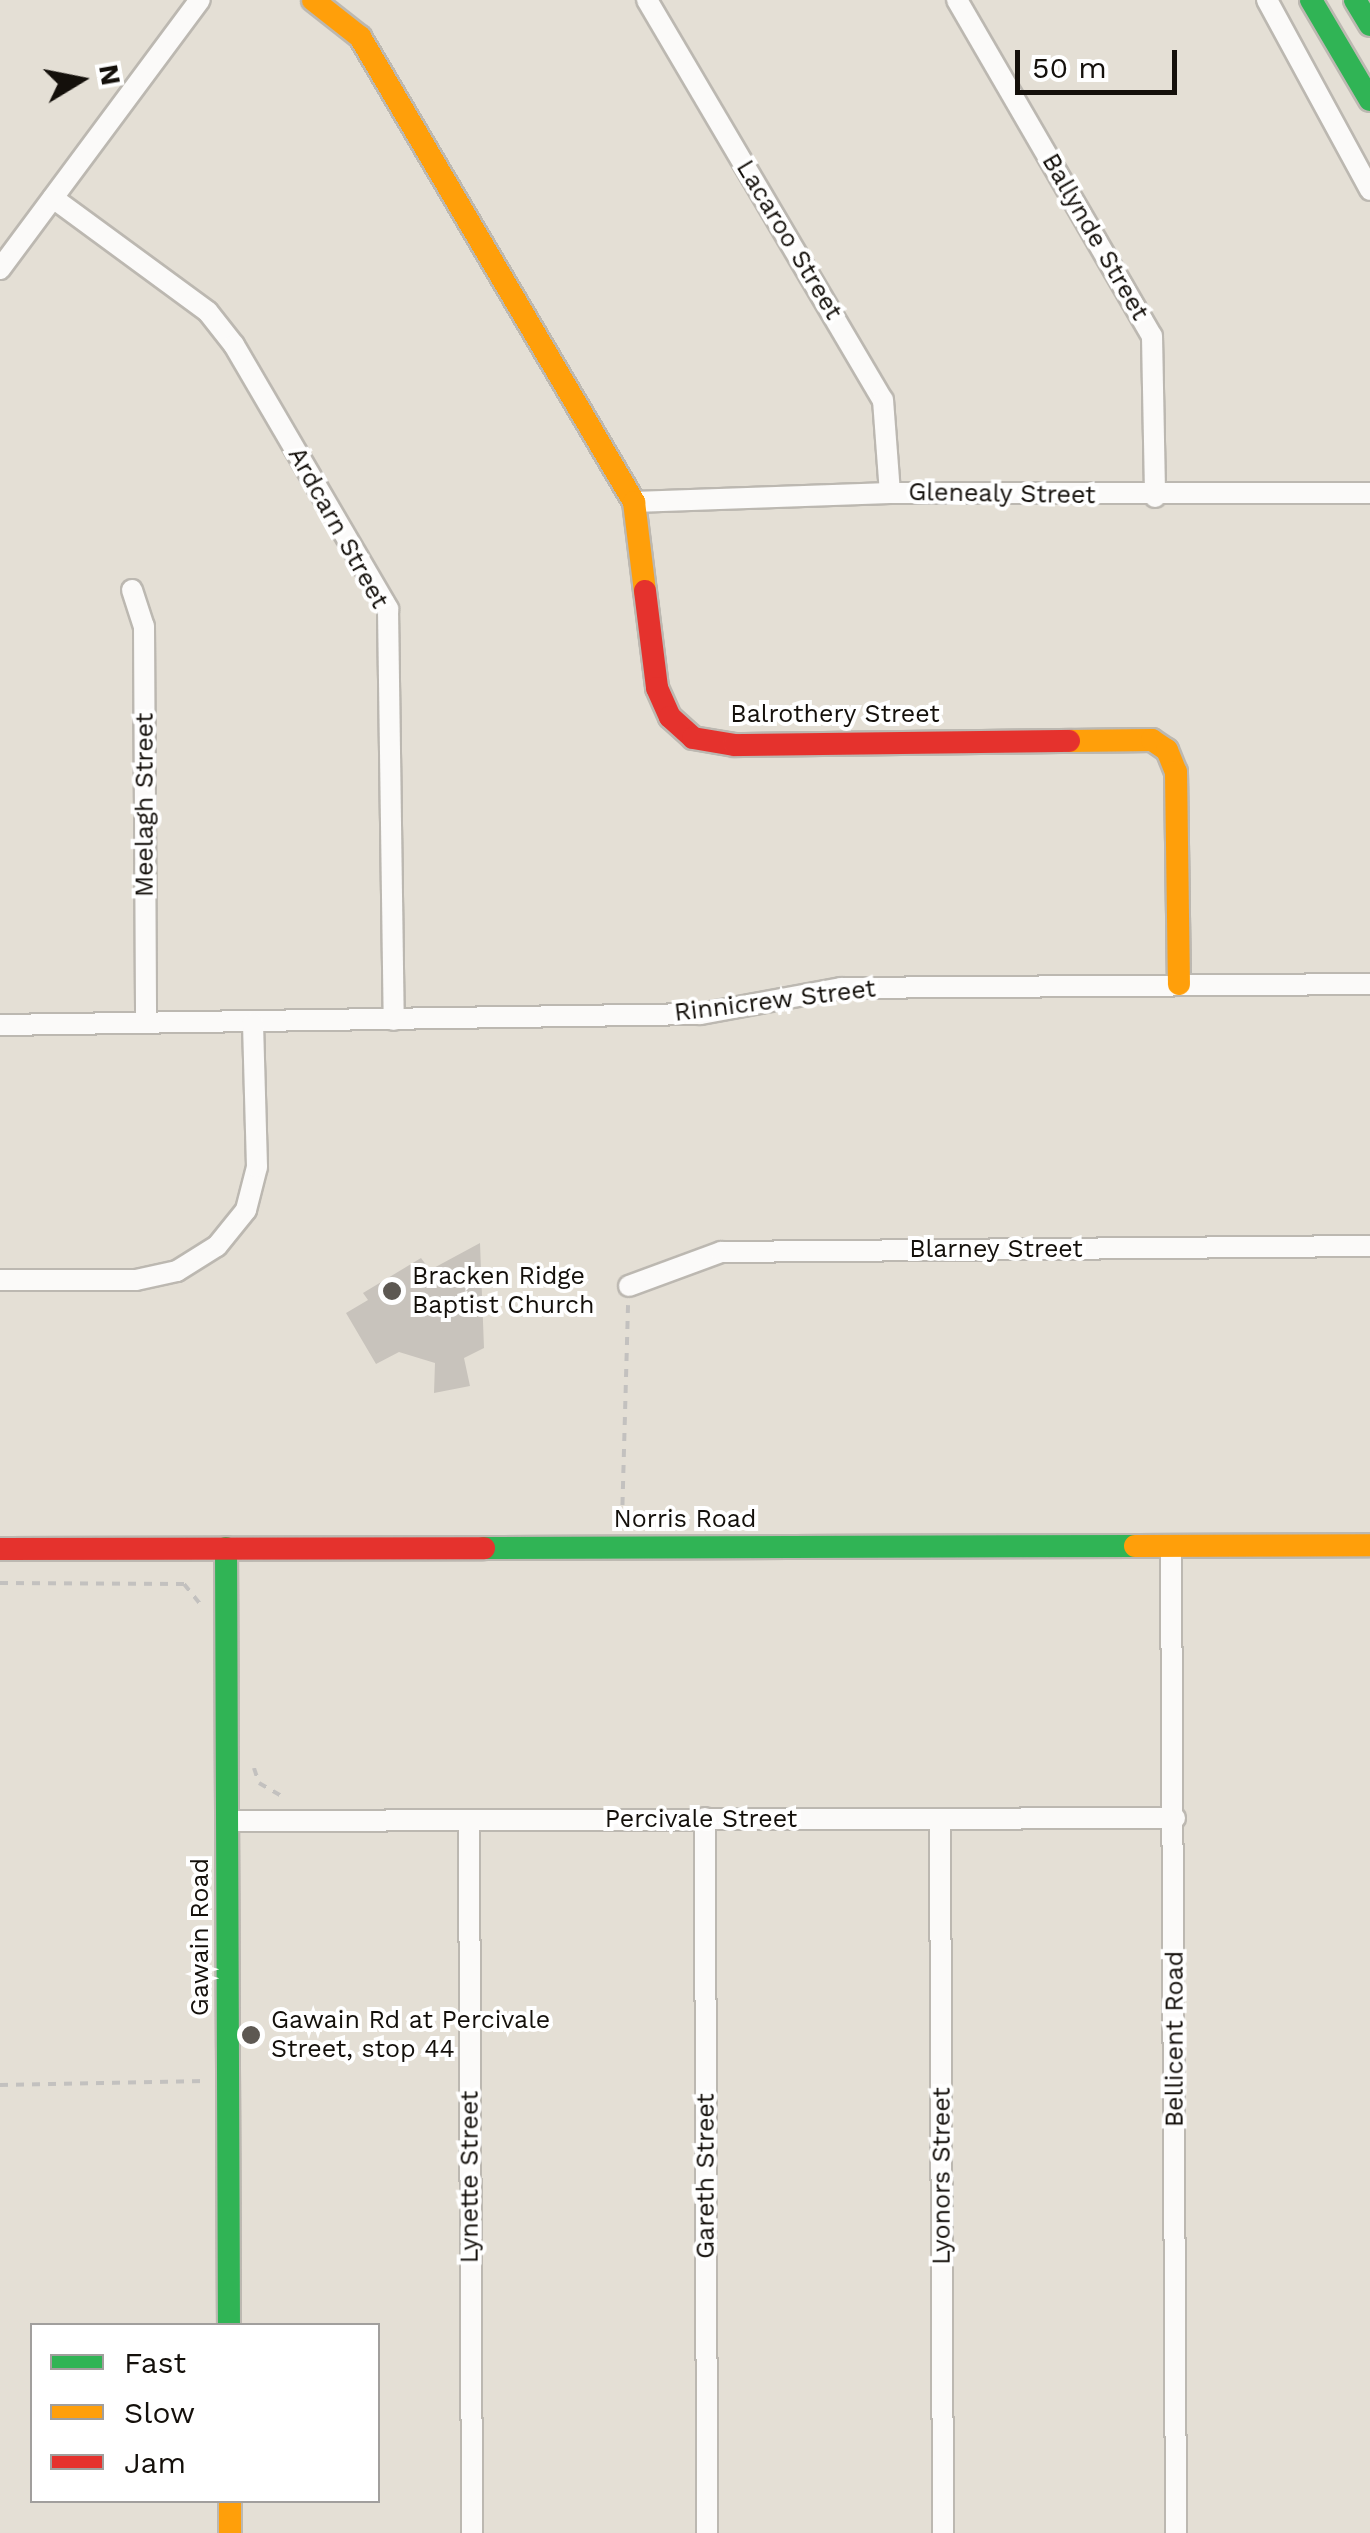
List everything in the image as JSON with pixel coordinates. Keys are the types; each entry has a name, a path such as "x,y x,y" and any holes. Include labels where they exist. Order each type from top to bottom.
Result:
{"street":[{"path":"0,269 200,0"},
{"name":"Balrothery Street","path":"313,0 360,37 634,502 657,688 670,717 694,738 735,745 1152,740 1168,750 1176,772 1179,984"},
{"name":"Lacaroo Street","path":"648,0 883,400 890,493"},
{"name":"Ballynde Street","path":"956,0 1152,336 1155,496"},
{"path":"1267,0 1370,190"},
{"path":"1311,0 1370,100"},
{"path":"1356,0 1370,25"},
{"name":"Ardcarn Street","path":"52,198 208,312 234,345 388,609 394,1020"},
{"name":"Glenealy Street","path":"634,502 890,493 1370,493"},
{"name":"Meelagh Street","path":"132,590 144,626 146,1022"},
{"name":"Rinnicrew Street","path":"0,1025 700,1014 841,988 1370,984"},
{"path":"0,1280 136,1280 176,1271 217,1246 246,1210 257,1167 253,1023"},
{"name":"Blarney Street","path":"629,1286 721,1252 1370,1246"},
{"name":"Norris Road","path":"0,1549 1370,1545"},
{"name":"Bellicent Road","path":"1171,1546 1176,2533"},
{"name":"Gawain Road","path":"226,1548 229,2323"},
{"name":"Gareth Street","path":"705,1818 707,2533"},
{"name":"Percivale Street","path":"228,1821 1175,1818"},
{"name":"Lyonors Street","path":"940,1819 944,2533"},
{"name":"Lynette Street","path":"469,1820 472,2533"},
{"path":"230,2503 230,2533"}],"path":[{"path":"622,1523 629,1286"},
{"path":"0,1583 184,1584 198,1596 203,1616"},
{"path":"249,1768 268,1790 297,1800"},
{"path":"0,2084 228,2080"}],"building":[{"path":"480,1243 484,1348 464,1358 470,1386 434,1393 435,1363 399,1352 376,1364 346,1313 368,1300 363,1293 421,1258 430,1270"}],"traffic: fast":[{"path":"1311,0 1370,100"},
{"path":"1355,0 1370,25"},
{"path":"484,1548 1135,1546"},
{"path":"226,1548 229,2323"}],"traffic: slow":[{"path":"313,0 360,37 634,502 645,591"},
{"path":"1069,741 1152,740 1167,750 1176,772 1179,984"},
{"path":"1135,1546 1370,1545"},
{"path":"230,2503 230,2533"}],"traffic: jam":[{"path":"645,591 657,688 670,717 693,738 735,745 1069,741"},
{"path":"0,1549 484,1548"}],"place":[{"name":"Bracken Ridge Baptist Church","path":"392,1291"},
{"name":"Gawain Rd at Percivale Street, stop 44","path":"251,2035"}]}
